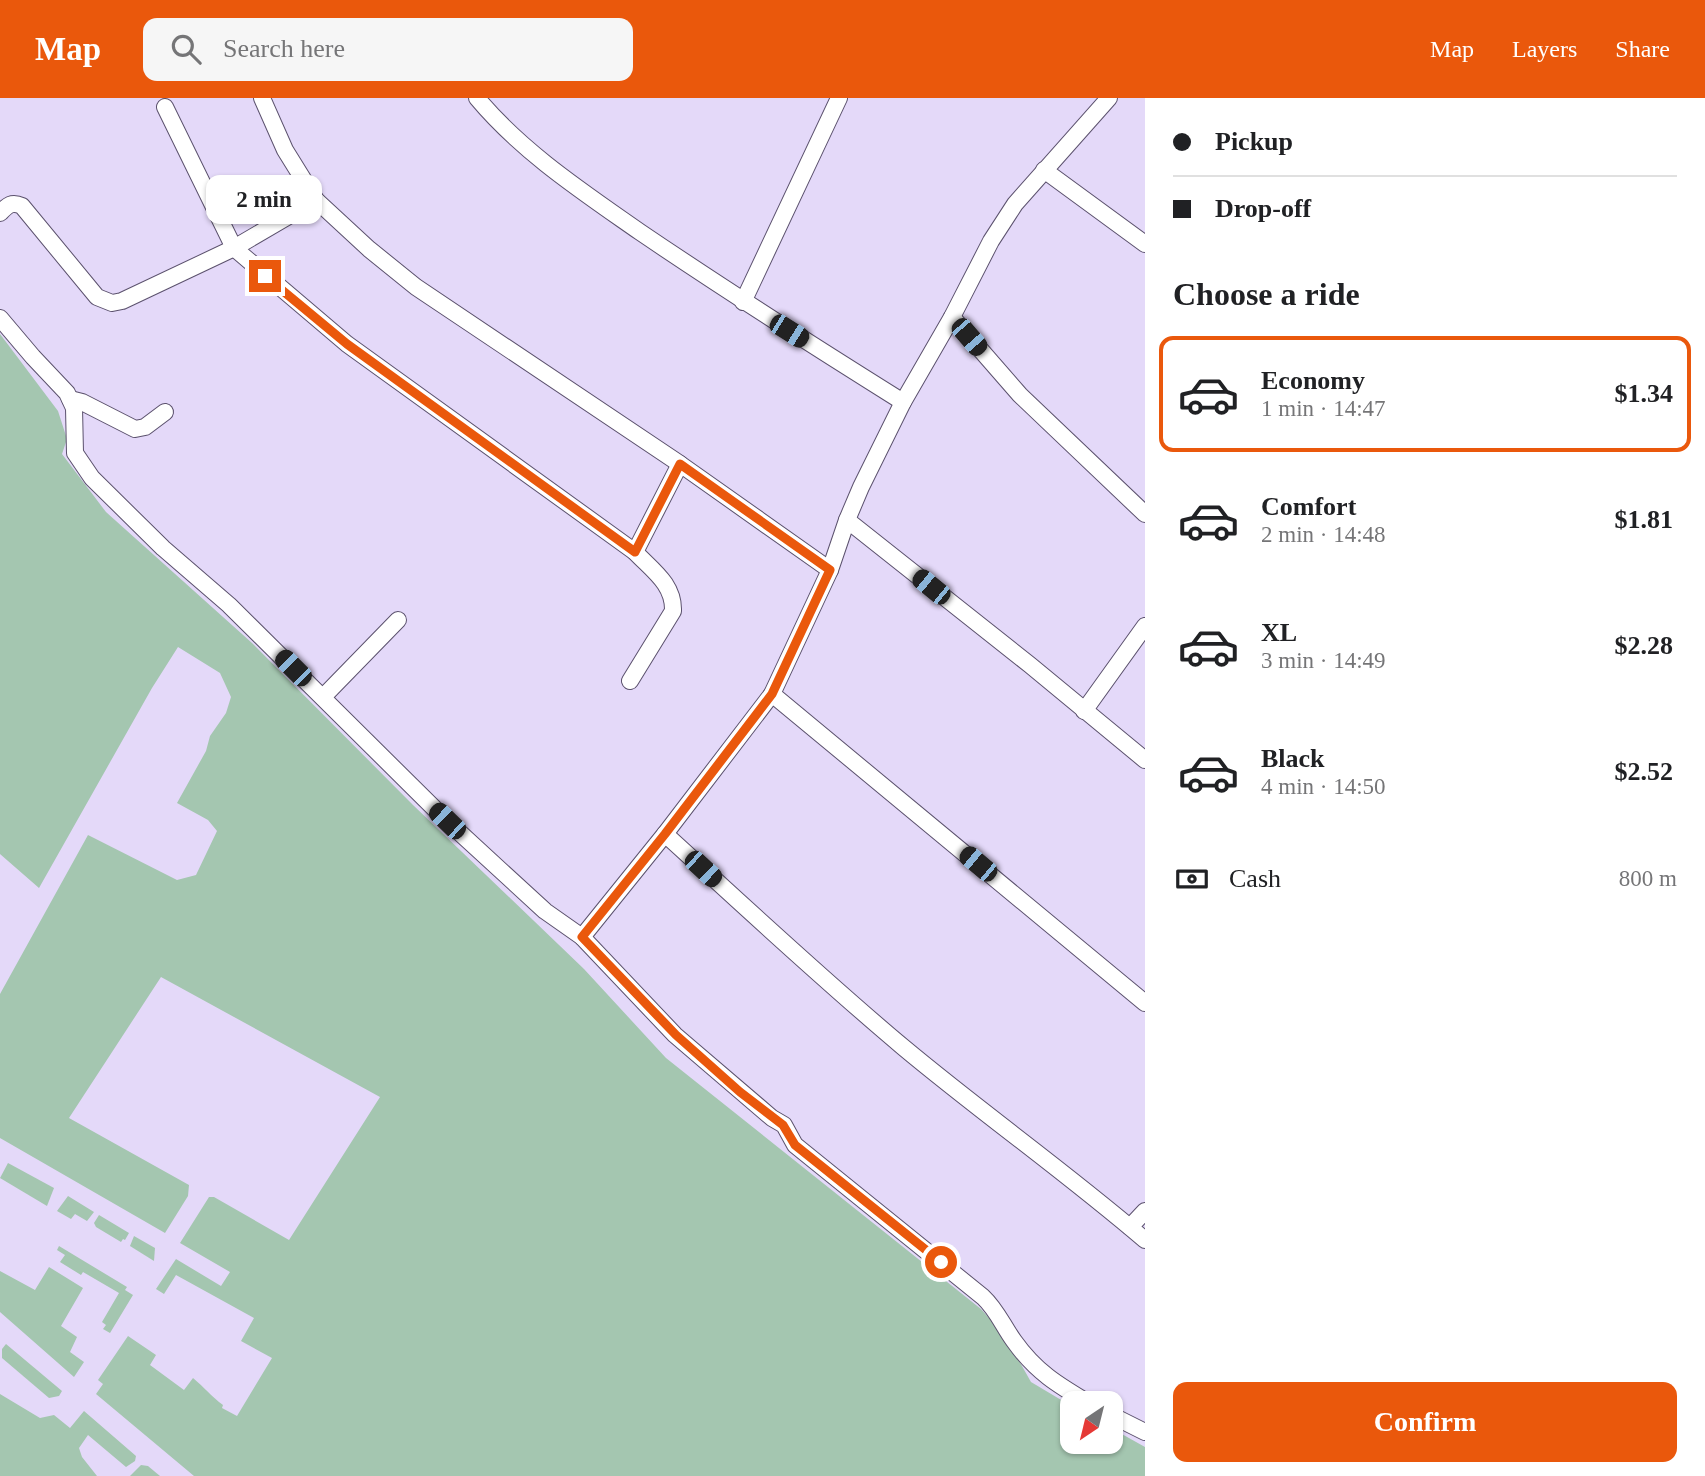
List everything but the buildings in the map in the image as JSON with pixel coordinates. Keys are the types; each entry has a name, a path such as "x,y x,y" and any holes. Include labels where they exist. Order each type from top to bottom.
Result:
{"street":[{"path":"262,98 285,150 316,200 369,249 416,287 680,464 830,570"},
{"path":"477,98 516,138 571,184 743,302 904,402"},
{"path":"743,302 839,98"},
{"path":"582,937 772,694 830,570 847,520 904,402 991,241 1015,204 1109,98"},
{"path":"165,107 234,248 347,344 635,552 670,589 673,611 630,681"},
{"path":"1044,170 1145,244"},
{"path":"0,213 8,205 16,203 22,206 97,297 112,303 122,301 234,248 316,200"},
{"path":"952,317 1020,396 1145,514"},
{"path":"0,318 67,393 74,408 75,453 92,478 163,548 229,605 447,821 545,911 582,937 676,1035 762,1111 783,1125 795,1145 990,1303 997,1310 1016,1344 1038,1371 1070,1391"},
{"path":"70,399 82,402 135,429 145,427 164,412"},
{"path":"635,552 680,464"},
{"path":"847,520 1145,760"},
{"path":"323,697 398,620"},
{"path":"1084,711 1145,626"},
{"path":"772,694 1145,1003"},
{"path":"665,834 818,974 904,1048 1145,1240"},
{"path":"1130,1227 1145,1211"},
{"path":"1124,1422 1145,1432"}],"green space":[{"path":"0,334 58,411 67,439 62,454 106,512 252,643 413,805 584,969 666,1058 981,1309 1005,1336 1031,1382 1060,1399 1060,1454 1124,1454 1124,1435 1145,1447 1145,1476 194,1476 96,1394 103,1384 98,1380 128,1336 156,1355 150,1365 184,1390 193,1378 223,1405 222,1408 237,1416 272,1358 241,1341 254,1318 176,1275 164,1294 156,1289 176,1259 221,1286 230,1272 180,1243 209,1197 214,1197 289,1240 380,1097 161,977 69,1118 189,1185 188,1196 165,1233 0,1138 0,994 88,835 177,880 196,875 217,831 208,820 177,803 206,751 210,736 226,713 231,697 220,673 178,647 39,888 0,854"},
{"path":"8,1163 54,1188 47,1206 0,1178"},
{"path":"68,1196 94,1212 87,1221 75,1214 71,1219 57,1211"},
{"path":"99,1215 129,1233 125,1240 121,1242 96,1227 94,1223"},
{"path":"134,1236 155,1248 154,1261 130,1246"},
{"path":"59,1246 127,1287 125,1290 133,1295 110,1333 103,1329 106,1325 102,1322 119,1293 60,1262 65,1255 57,1250"},
{"path":"49,1267 83,1288 61,1326 77,1337 70,1352 84,1362 74,1377 0,1312 0,1271 35,1290"},
{"path":"6,1344 62,1391 59,1396 49,1398 2,1358 2,1349"},
{"path":"0,1394 40,1418 54,1415 70,1428 84,1411 136,1456 135,1461 126,1467 88,1435 79,1448 82,1457 97,1476 0,1476"},
{"path":"141,1465 148,1466 160,1476 130,1476"}],"route":[{"path":"265,276 347,344 635,552 680,464 830,570 772,694 582,937 676,1035 740,1092 783,1125 795,1145 941,1262"}]}
